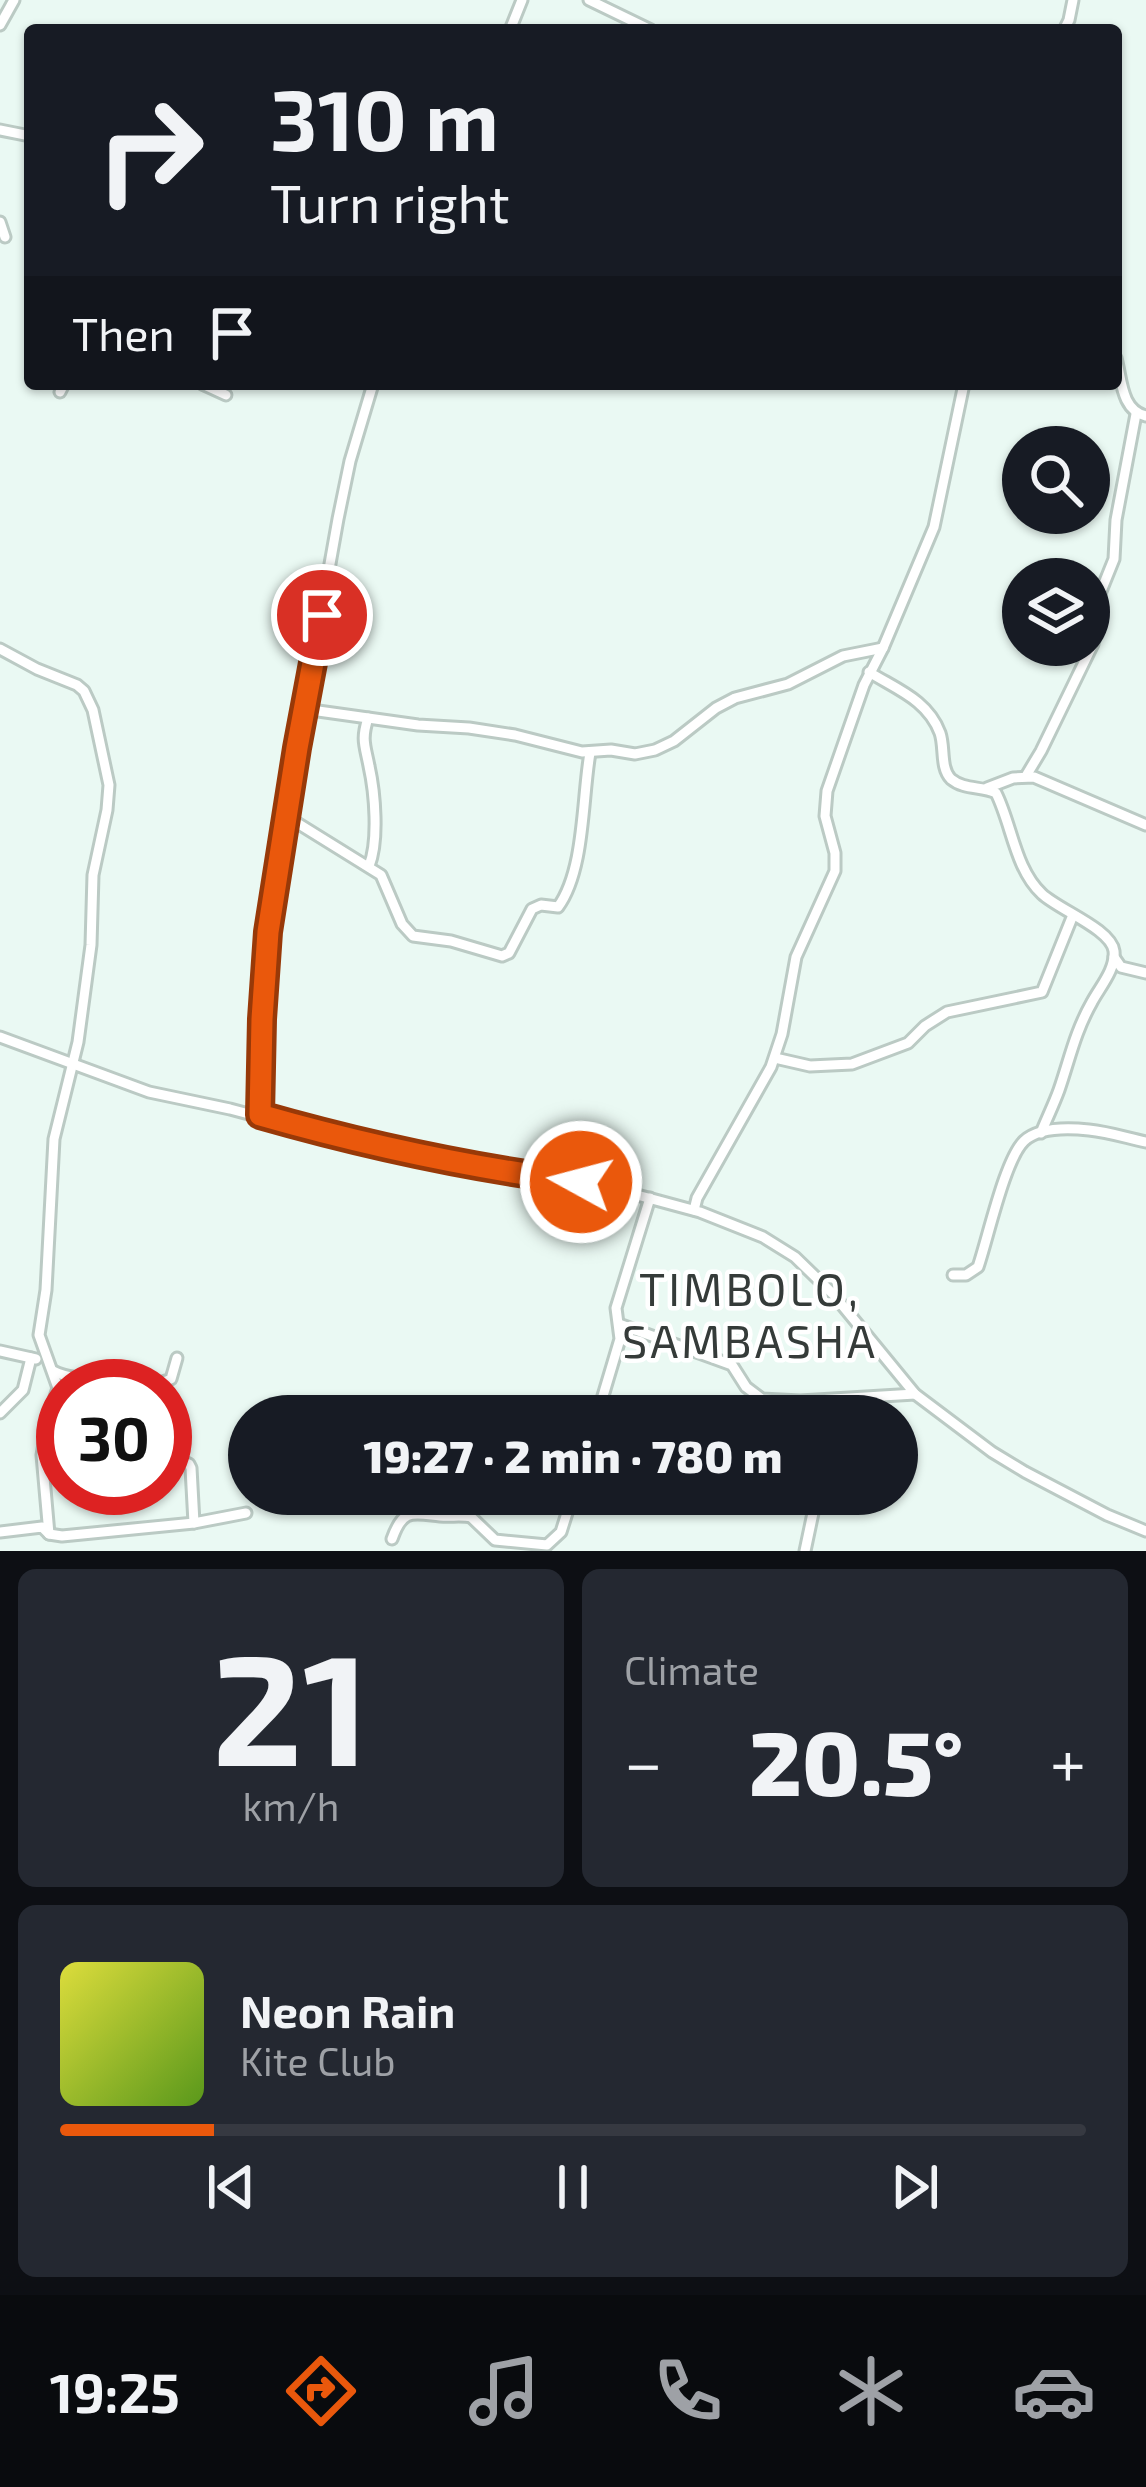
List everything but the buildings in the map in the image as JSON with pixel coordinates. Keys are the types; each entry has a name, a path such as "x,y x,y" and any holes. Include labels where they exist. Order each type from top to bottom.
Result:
{"street":[{"path":"0,25 14,0"},
{"path":"589,0 639,24"},
{"path":"0,222 5,237"},
{"path":"1110,570 1116,520 1141,415 1127,405 1122,384"},
{"path":"215,390 226,395"},
{"path":"260,1115 268,932 338,519 371,390"},
{"path":"694,1210 776,1058 796,957 835,871 826,799 869,672 934,527 963,390"},
{"path":"304,709 469,728 590,753 635,754 674,741 735,698 788,684 843,656 883,648"},
{"path":"0,649 84,691 107,771 107,810 93,875 91,945 74,1062 54,1139 46,1290 39,1331 49,1359"},
{"path":"1026,776 1082,666"},
{"path":"869,672 924,707 940,734 945,771 952,779 996,793 1035,887 1113,945 1110,973 1074,1038 1041,1132"},
{"path":"368,718 363,745 373,808 374,853 369,866"},
{"path":"286,816 369,866 386,883 402,923 413,936 452,940 507,955 532,909 541,905 558,908 564,900 576,856 590,753"},
{"path":"987,788 1026,776 1146,825"},
{"path":"776,1058 810,1066 852,1064 908,1043 947,1012 1039,993 1073,915"},
{"path":"1114,957 1120,968 1146,973"},
{"path":"0,1037 133,1088 476,1168 581,1182 650,1198 763,1237 795,1257 833,1294 915,1394 1054,1489 1146,1532"},
{"path":"953,1275 966,1275 978,1267 1006,1175 1028,1138 1041,1132 1088,1130 1146,1142"},
{"path":"603,1395 620,1339 616,1308 650,1198"},
{"path":"619,1324 732,1364 754,1395"},
{"path":"0,1352 36,1360"},
{"path":"0,1413 22,1390 31,1358"},
{"path":"899,1395 915,1394"},
{"path":"192,1486 194,1522"},
{"path":"47,1515 49,1534"},
{"path":"0,1532 42,1527 62,1536 234,1515"},
{"path":"392,1540 396,1526 409,1515"},
{"path":"434,1515 471,1517 495,1540 547,1545 561,1532 566,1515"},
{"path":"805,1551 813,1515"}],"district":[{"name":"TIMBOLO, SAMBASHA","path":"750,1314"}],"route":[{"path":"322,615 268,932 260,1115 476,1168 581,1182"}]}
